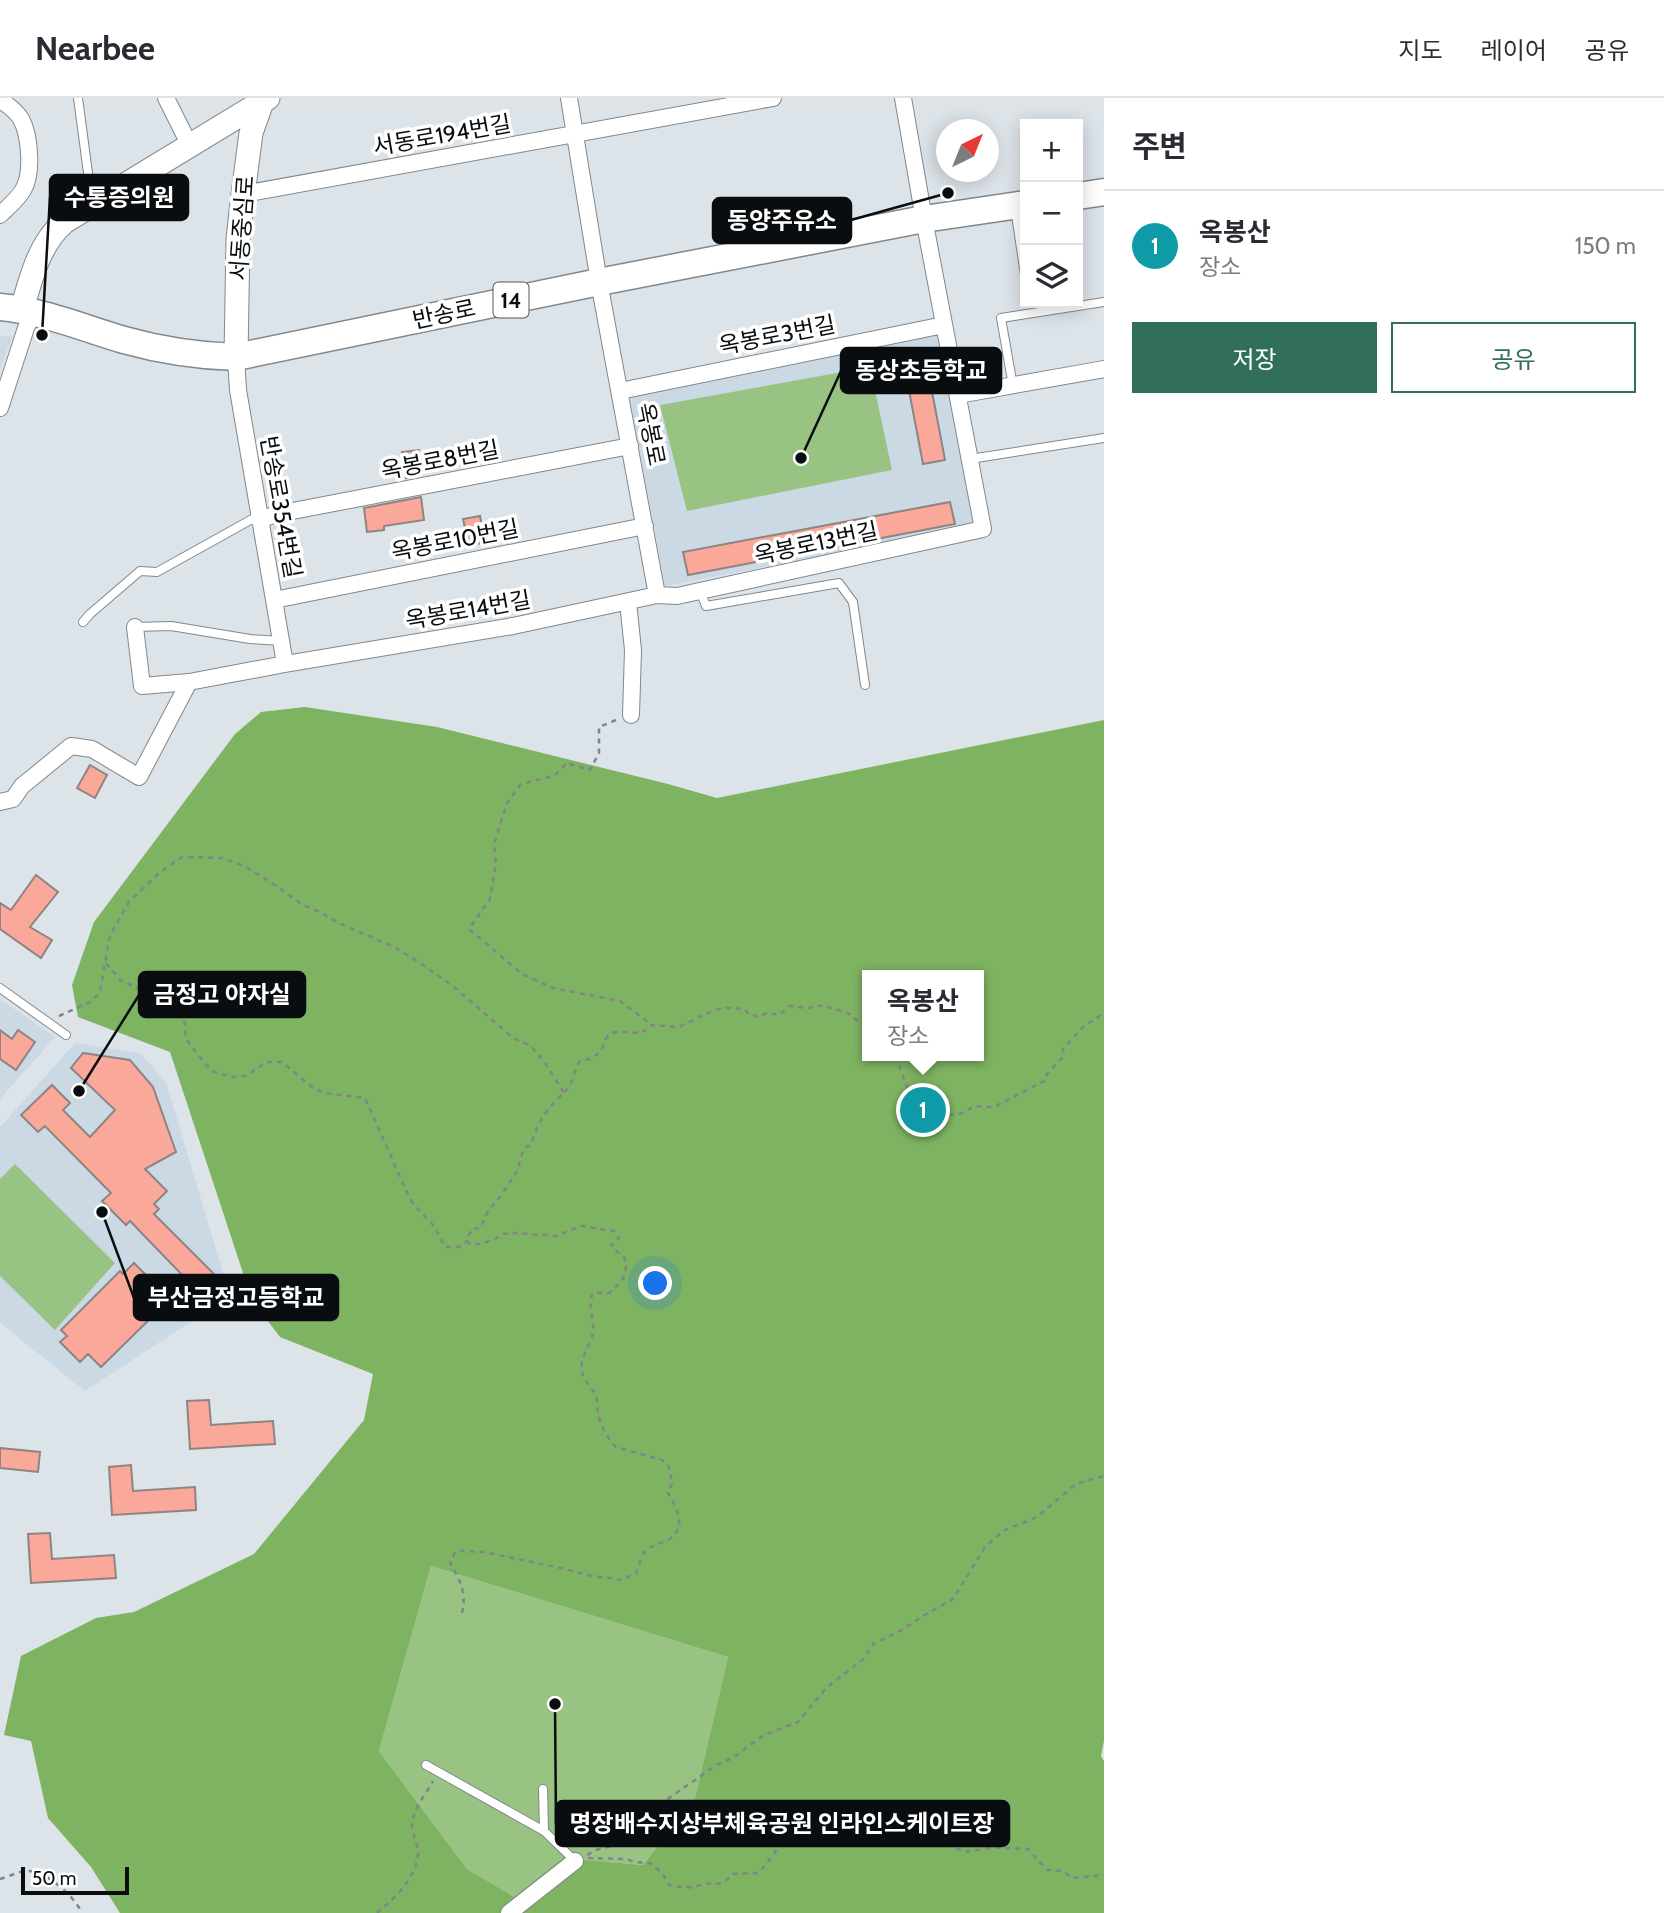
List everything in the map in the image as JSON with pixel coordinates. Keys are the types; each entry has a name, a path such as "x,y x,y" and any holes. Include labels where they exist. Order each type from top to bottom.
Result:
{"main road":[{"name":"서동중심로","path":"19,310 35,266 50,237 64,222 255,104"},
{"name":"서동중심로","path":"236,357 239,239 255,104"},
{"path":"1083,195 1104,192"},
{"name":"반송로","path":"19,310 158,348 236,357 599,282 924,219 1020,204"}],"street":[{"path":"166,98 190,146"},
{"name":"옥봉로","path":"569,98 599,282 657,595"},
{"name":"서동로194번길","path":"243,194 575,134 687,106 772,98"},
{"path":"903,98 970,459"},
{"path":"0,100 22,119 30,168 23,190 0,215"},
{"path":"0,408 26,328 19,310"},
{"name":"옥봉로3번길","path":"620,391 944,325"},
{"name":"반송로354번길","path":"236,357 238,390 285,664"},
{"path":"958,395 1104,369"},
{"name":"옥봉로8번길","path":"259,520 277,514 630,446"},
{"name":"옥봉로13번길","path":"657,595 677,596 700,592 983,529 970,459"},
{"name":"옥봉로10번길","path":"274,600 645,526"},
{"name":"옥봉로14번길","path":"135,627 142,686 188,682 513,626 657,595"},
{"path":"628,602 633,650 631,715"},
{"path":"0,802 13,799 22,786 71,746 92,749 139,777 188,682"},
{"path":"509,1913 575,1861"}],"lane":[{"path":"78,98 90,188 95,202"},
{"path":"1013,386 1001,318 1104,302"},
{"path":"1030,308 1031,313"},
{"path":"970,459 1104,438"},
{"path":"83,622 140,570 158,572 254,518 259,520"},
{"path":"700,592 706,606 839,583 853,601 865,685"},
{"path":"135,627 171,626 250,639 281,640"},
{"path":"0,989 66,1035"},
{"path":"426,1765 544,1831 575,1861"},
{"path":"542,1789 544,1831"}],"path":[{"path":"631,715 599,727 599,753 590,770 566,763 553,776 521,784 506,803 495,844 496,863 490,898 469,929 522,974 553,988 620,1001 652,1025 679,1027 723,1008 745,1009 748,1014 759,1017 767,1013 779,1015 790,1006 808,1008 825,1005 852,1015 862,1022"},
{"path":"48,1021 92,1001 100,992 113,930 129,902 159,873 182,857 223,858 246,867 303,905 394,947 419,962 454,987 513,1038 531,1046 564,1093"},
{"path":"106,963 120,980 168,1002 182,1015 186,1039 214,1072 233,1077 246,1076 267,1062 282,1062 312,1087 324,1093 365,1098 415,1206 434,1226 445,1247 459,1247 467,1241 474,1228 482,1224 517,1171 526,1147 531,1145 536,1126 570,1085 576,1066 603,1049 606,1038 619,1032 644,1032 652,1025"},
{"path":"897,1061 914,1100 932,1117 954,1116 973,1106 994,1107 1046,1080 1047,1074 1063,1057 1063,1049 1104,1011"},
{"path":"462,1613 463,1587 450,1563 455,1552 511,1556 587,1575 622,1580 636,1573 644,1553 672,1538 680,1526 676,1509 667,1492 673,1483 669,1466 662,1460 612,1444 598,1417 596,1396 585,1382 582,1372 582,1362 593,1329 590,1298 593,1293 609,1293 621,1283 626,1272 624,1257 611,1245 619,1238 614,1231 581,1226 556,1236 516,1233 502,1234 494,1240 478,1244 470,1244 467,1241"},
{"path":"575,1861 596,1850 615,1845 650,1820 669,1798 715,1766 734,1757 764,1735 798,1722 826,1688 865,1658 873,1644 953,1599 985,1547 1005,1530 1037,1517 1076,1484 1104,1476"},
{"path":"377,1913 396,1895 415,1869 418,1851 412,1826 437,1771"},
{"path":"575,1861 595,1858 650,1863 673,1887 717,1885 733,1874 758,1873 769,1863 786,1839 805,1836 815,1839 817,1830 811,1812 831,1804 848,1807 865,1819 919,1822 933,1828 937,1838 949,1839 957,1848 966,1852 987,1848 1028,1849 1047,1870 1062,1871 1073,1878 1104,1875"},
{"path":"0,1879 26,1871 46,1876 77,1902 82,1913"}],"shaded area":[{"path":"937,332 975,523 971,527 665,586 629,392"},
{"path":"0,336 12,337 0,369"},
{"path":"0,999 55,1037 0,1099"},
{"path":"75,1043 140,1053 166,1082 230,1296 85,1391 0,1323 0,1127"}],"green space":[{"path":"870,367 892,470 687,511 660,405"},
{"path":"305,707 437,727 717,798 1104,720 1104,1741 1101,1756 1104,1761 1104,1913 120,1913 91,1867 48,1818 31,1741 4,1735 21,1656 96,1618 134,1612 254,1554 364,1420 373,1374 280,1337 252,1300 170,1052 78,1017 72,985 94,922 235,734 261,712","holes":["431,1566 728,1657 695,1798 643,1865 563,1858 514,1897 467,1869 379,1751"]},
{"path":"15,1164 115,1263 55,1330 0,1276 0,1179"},
{"path":"431,1566 728,1657 695,1798 643,1865 563,1858 515,1898 467,1869 379,1751"}],"building":[{"path":"926,360 945,460 923,464 904,364"},
{"path":"419,450 422,472 417,472 418,476 406,478 402,452"},
{"path":"421,497 424,520 384,526 384,530 367,532 364,508"},
{"path":"950,502 955,524 688,575 683,552"},
{"path":"480,516 485,542 469,546 463,519"},
{"path":"90,765 107,775 95,798 77,788"},
{"path":"36,875 58,892 30,927 52,940 41,958 0,929 0,903 11,910"},
{"path":"0,1030 12,1039 18,1030 35,1042 16,1070 0,1059"},
{"path":"83,1053 130,1060 153,1087 176,1152 145,1169 167,1191 154,1204 159,1209 154,1214 214,1274 197,1291 169,1296 157,1308 159,1310 101,1367 88,1354 80,1362 60,1342 67,1336 61,1330 120,1271 123,1274 134,1263 160,1289 187,1280 130,1221 126,1225 102,1201 111,1193 45,1126 38,1132 21,1115 52,1085 70,1103 63,1110 90,1137 115,1110 71,1068"},
{"path":"209,1400 211,1425 273,1421 275,1444 190,1449 187,1401"},
{"path":"0,1448 40,1452 38,1472 0,1468"},
{"path":"131,1465 133,1491 195,1487 196,1510 112,1515 109,1467"},
{"path":"50,1533 52,1559 114,1555 116,1578 31,1583 28,1534"}],"place":[{"name":"동양주유소","path":"948,193"},
{"name":"수통증의원","path":"42,335"},
{"name":"동상초등학교","path":"801,458"},
{"name":"금정고 야자실","path":"79,1091"},
{"name":"옥봉산","path":"923,1110"},
{"name":"부산금정고등학교","path":"102,1212"},
{"name":"명장배수지상부체육공원 인라인스케이트장","path":"555,1704"}]}
